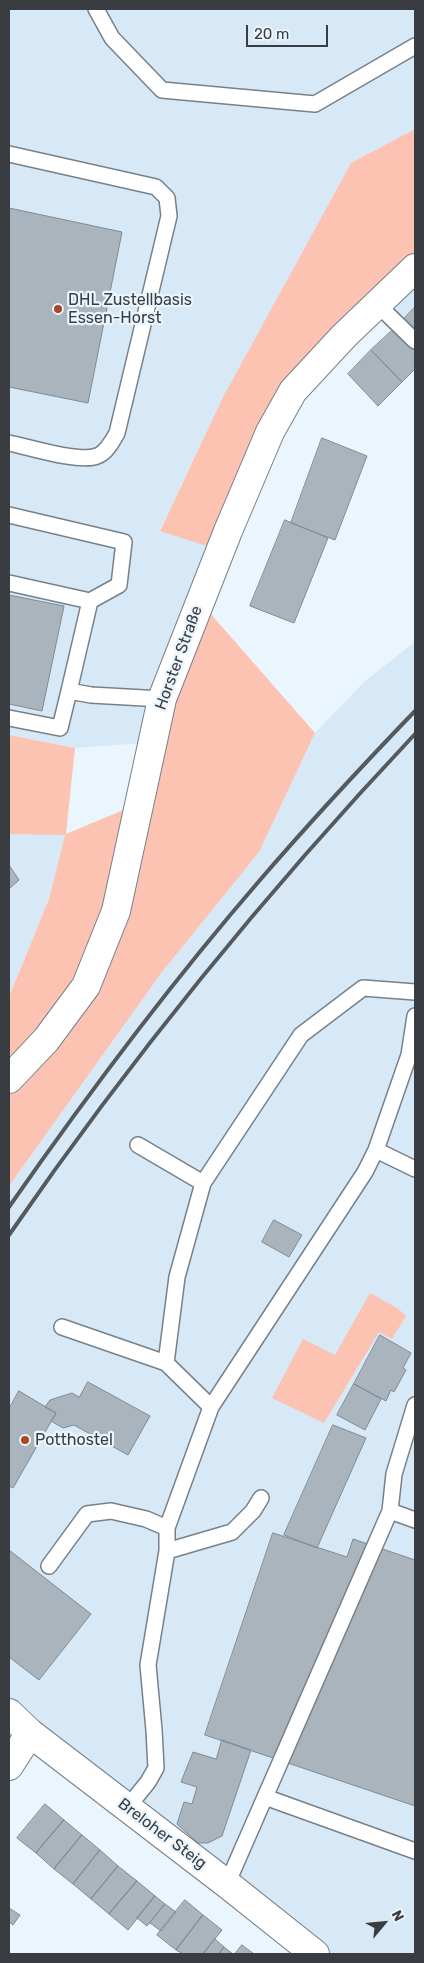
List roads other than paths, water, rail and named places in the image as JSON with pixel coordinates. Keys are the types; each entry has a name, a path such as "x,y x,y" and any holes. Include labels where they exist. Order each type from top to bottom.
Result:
{"street":[{"name":"Horster Straße","path":"13,1069 46,1040 86,986 116,911 162,699 228,531 270,432 293,392 344,336 415,269"},
{"name":"Breloher Steig","path":"9,1713 30,1733 315,1954"},
{"path":"9,1766 30,1733"}],"lane":[{"path":"96,9 112,38 162,90 314,104 415,46"},
{"path":"9,154 156,187 166,198 169,216 117,433 109,446 98,456 84,459 9,443"},
{"path":"377,304 415,340"},
{"path":"9,514 124,542 119,585 90,601 9,583"},
{"path":"9,718 60,728 90,601"},
{"path":"70,691 91,695 162,699"},
{"path":"166,1363 177,1277 203,1184 301,1035 363,988 415,992"},
{"path":"127,1808 148,1782 156,1768 148,1665 167,1551 165,1539 167,1528 211,1407 365,1172 376,1150 409,1055 415,1016"},
{"path":"138,1145 203,1184"},
{"path":"376,1150 415,1169"},
{"path":"62,1326 166,1363 211,1407"},
{"path":"227,1884 390,1511 394,1474 415,1405"},
{"path":"167,1551 232,1532 253,1511 261,1498"},
{"path":"50,1566 87,1514 111,1511 146,1520 167,1528"},
{"path":"390,1511 415,1520"},
{"path":"265,1797 415,1850"}],"railway":[{"path":"9,1207 68,1123 194,959 298,837 415,711"},
{"path":"9,1235 103,1104 202,977 306,854 415,734"}],"place":[{"name":"DHL Zustellbasis Essen-Horst","path":"58,309"},
{"name":"Potthostel","path":"25,1440"}]}
